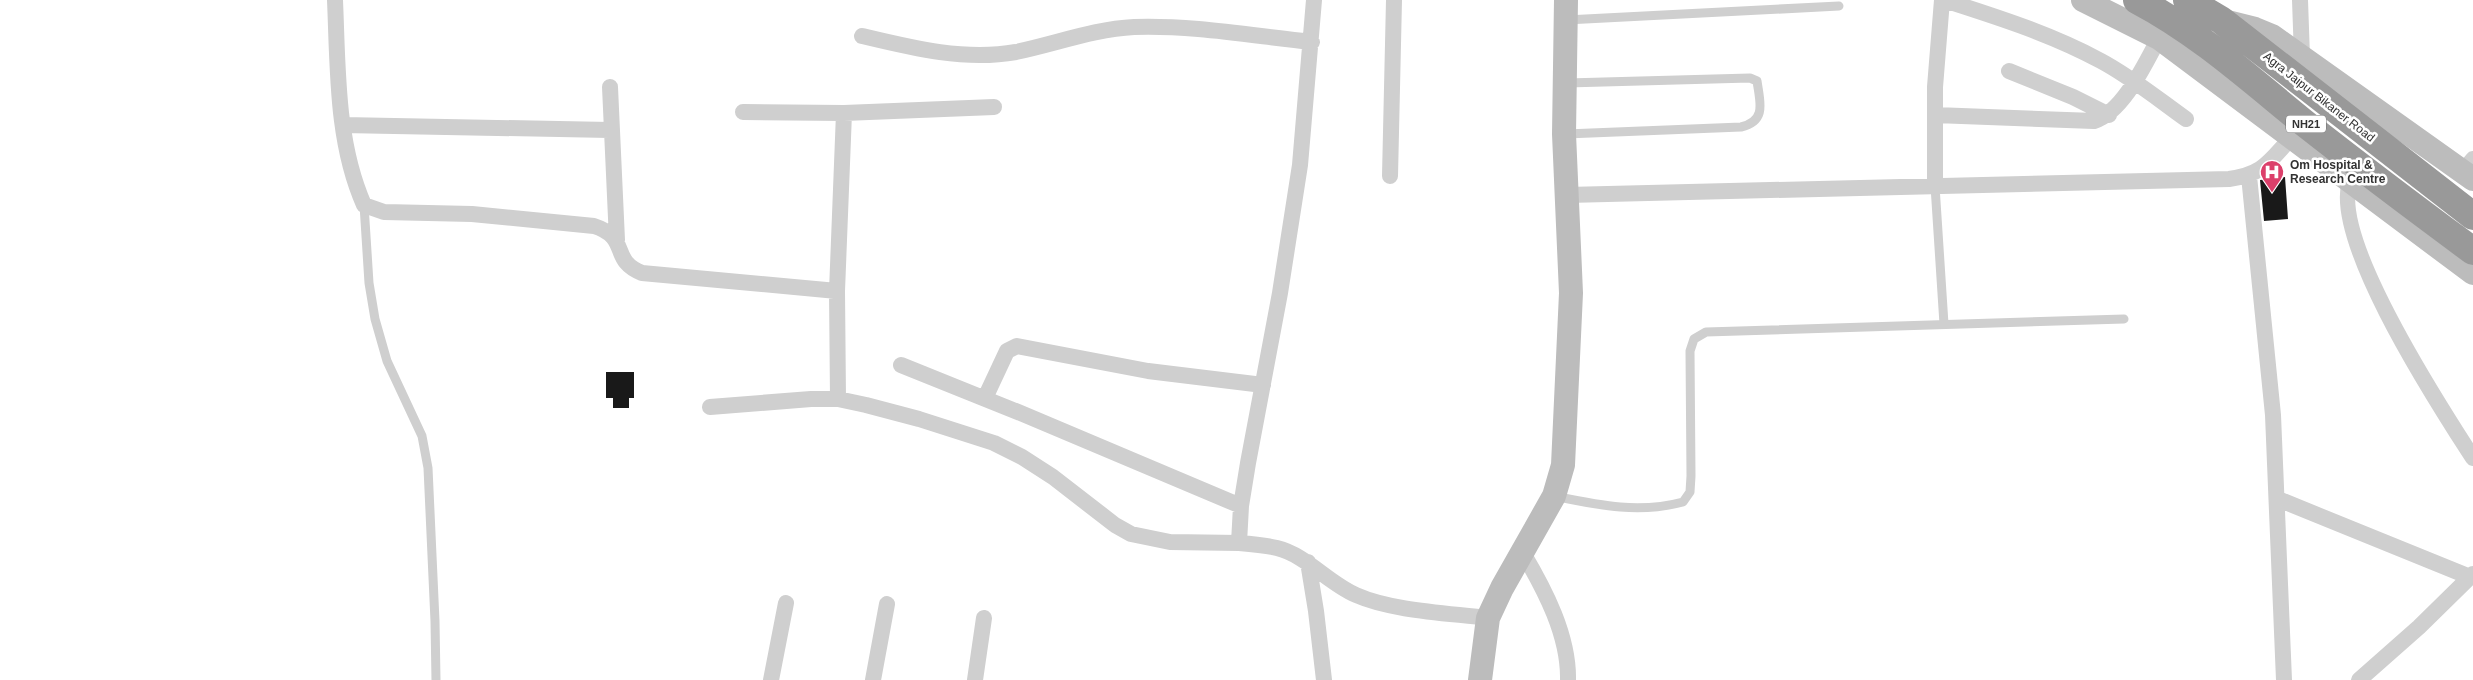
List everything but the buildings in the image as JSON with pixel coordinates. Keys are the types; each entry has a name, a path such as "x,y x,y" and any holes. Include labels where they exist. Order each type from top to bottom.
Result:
{"highway":[{"name":"NH21","path":"2138,0 2176,23 2212,49 2354,174 2473,251"},
{"name":"Agra Jaipur Bikaner Road","path":"2187,0 2221,20 2473,216"}],"street":[{"path":"335,0 343,125 353,180 364,205 384,212 472,214 565,221 606,230 617,240"},
{"path":"1239,543 1241,506 1299,175 1312,42 1314,0"},
{"path":"1390,176 1394,0"},
{"path":"1935,186 1935,78 1943,0 2062,41 2103,62 2186,119"},
{"path":"2083,0 2159,38 2293,136 2354,174 2473,273"},
{"path":"2300,0 2302,57"},
{"path":"1480,680 1488,618 1502,588 1554,496 1563,465 1571,293 1564,134 1566,10"},
{"path":"2221,20 2255,29 2272,36 2470,170"},
{"path":"862,36 912,48 982,55 1014,52 1103,31 1133,27 1170,28 1312,42"},
{"path":"1935,115 2094,121 2109,115 2134,82 2159,38"},
{"path":"2008,71 2073,97 2109,115"},
{"path":"610,87 610,130 617,240 623,261 629,268 642,273 837,291"},
{"path":"743,112 844,113 994,107"},
{"path":"838,399 837,291 844,113"},
{"path":"343,125 610,130"},
{"path":"1567,195 2229,179 2249,176 2261,170 2293,136"},
{"path":"2354,174 2348,213 2355,241 2412,362 2473,458"},
{"path":"2249,176 2272,405 2278,499 2284,680"},
{"path":"985,398 1006,351 1017,346 1148,372 1262,385"},
{"path":"900,365 985,398 1241,506"},
{"path":"710,408 838,399 919,419 994,443 1022,457 1053,477 1115,525 1130,534 1170,542 1239,543 1279,548 1308,562 1333,583 1358,596 1387,604 1488,618"},
{"path":"2278,499 2471,576 2419,627 2359,680"},
{"path":"1523,553 1539,580 1564,644 1568,680"},
{"path":"1308,562 1324,680"},
{"path":"771,680 786,603"},
{"path":"873,680 887,604"},
{"path":"975,680 984,618"}],"lane":[{"path":"1771,0 1771,10"},
{"path":"1566,10 1771,10 1839,6"},
{"path":"1564,83 1750,78 1757,81 1760,107 1758,118 1752,125 1741,127 1564,134"},
{"path":"1935,186 1944,324"},
{"path":"364,205 369,283 375,319 387,361 422,436 428,468 436,622 436,680"},
{"path":"1554,496 1608,508 1665,507 1683,502 1690,492 1691,476 1690,352 1694,339 1706,332 2124,319"}],"place":[{"name":"Om Hospital & Research Centre","path":"2272,193"}]}
